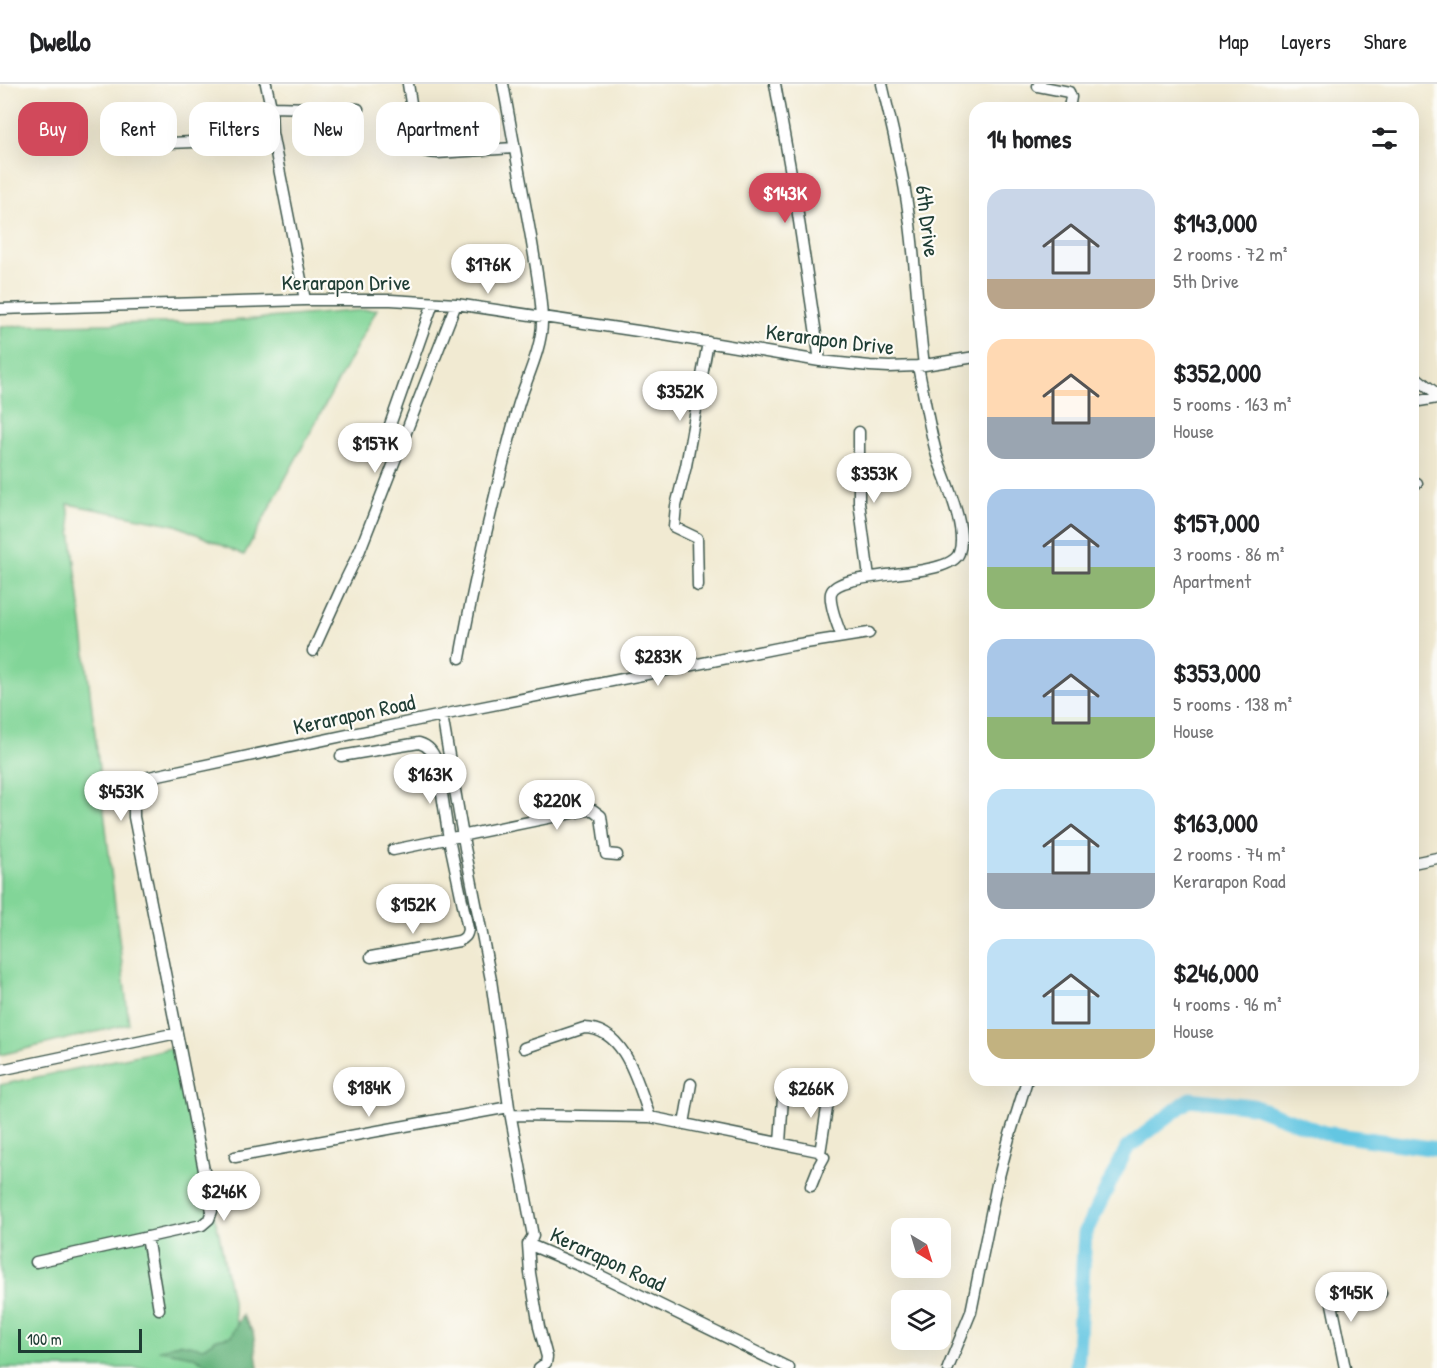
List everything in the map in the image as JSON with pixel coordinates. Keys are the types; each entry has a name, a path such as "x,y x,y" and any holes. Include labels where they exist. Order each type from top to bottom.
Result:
{"street":[{"path":"266,84 270,102"},
{"path":"408,84 420,146 423,150 437,153 514,148"},
{"path":"460,658 472,594 518,407 534,360 542,327 533,249 503,84"},
{"path":"775,84 796,201 819,361"},
{"name":"6th Drive","path":"869,577 918,571 947,564 955,560 959,553 961,540 954,501 937,456 921,366 913,246 904,183 882,84"},
{"path":"1038,86 1069,92 1070,102"},
{"path":"277,156 305,300"},
{"name":"Kerarapon Drive","path":"0,309 305,300 391,300 456,304 819,361 889,368 921,366 969,358"},
{"path":"390,426 433,303"},
{"path":"313,651 360,550 456,304"},
{"path":"698,586 697,538 674,527 676,506 686,466 708,342"},
{"path":"1419,380 1437,396"},
{"path":"1419,400 1437,396"},
{"path":"842,637 831,600 832,592 837,587 869,577 859,502 860,432"},
{"path":"442,715 793,645 869,633"},
{"name":"Kerarapon Road","path":"147,1237 202,1225 212,1214 134,817 134,796 139,786 149,777 442,715 491,980 510,1111 532,1236 528,1245 587,1269 789,1368"},
{"path":"341,756 412,743 429,747 433,752 437,762 449,839 468,929 468,935 459,941 371,957"},
{"path":"393,850 593,810 601,816 606,854 618,855"},
{"path":"1419,862 1437,858"},
{"path":"524,1048 584,1029 593,1028 608,1035 619,1045 625,1055 650,1117"},
{"path":"0,1071 177,1033"},
{"path":"780,1143 783,1082"},
{"path":"684,1124 691,1084"},
{"path":"948,1368 970,1312 997,1184 1025,1086"},
{"path":"820,1153 830,1089"},
{"path":"235,1157 510,1111 650,1117 820,1153 824,1157 811,1186"},
{"path":"36,1262 147,1237 159,1309"},
{"path":"528,1245 539,1327 547,1357 546,1363 538,1368"},
{"path":"1344,1368 1332,1304 1381,1293"}],"green space":[{"path":"377,309 244,555 176,525 68,504 129,1024 0,1055 0,326 218,322"},
{"path":"171,1048 219,1234 245,1368 0,1368 0,1085"},
{"path":"242,1315 253,1332 258,1368 213,1368 192,1356 160,1350 179,1343 203,1348 217,1339 231,1336"}],"waterway":[{"path":"1077,1368 1085,1233 1127,1148 1190,1099 1253,1106 1324,1133 1437,1149"}]}
